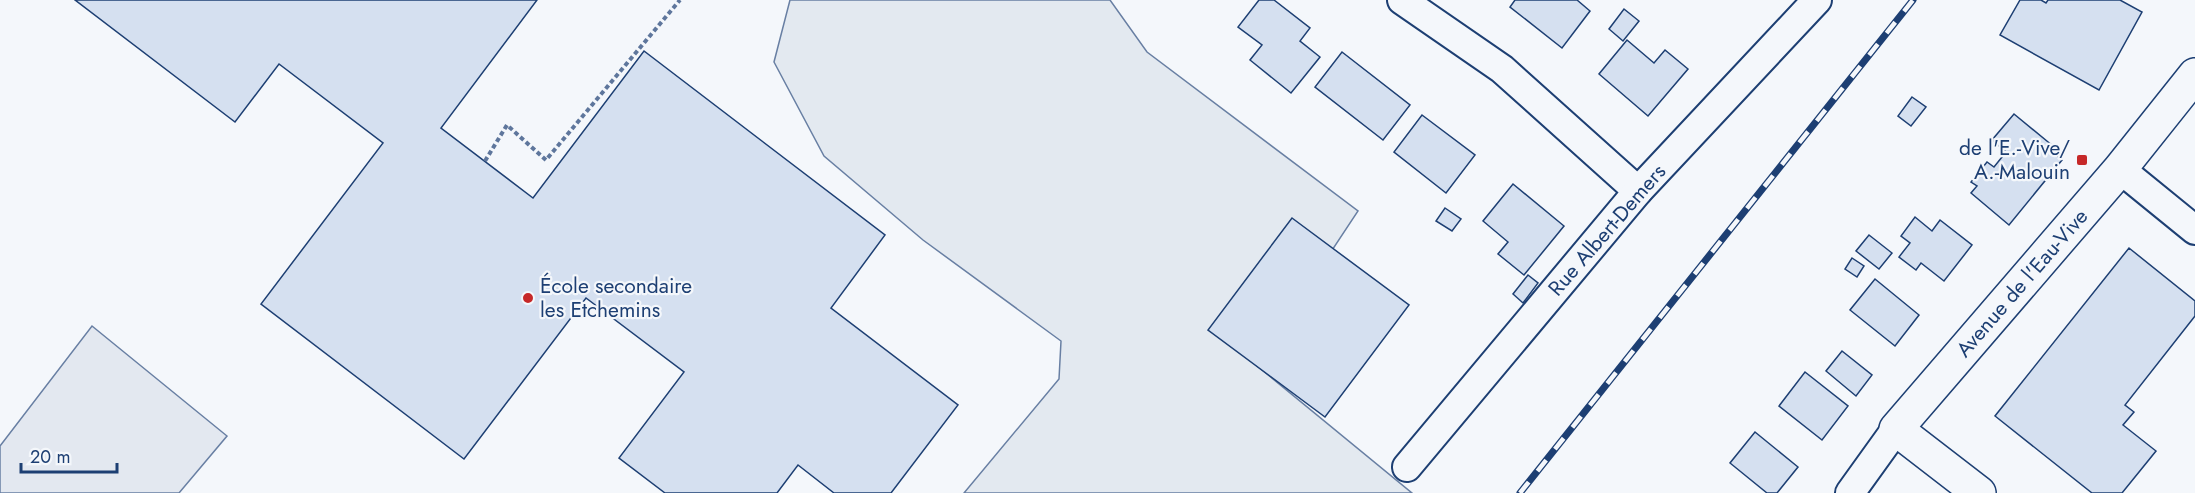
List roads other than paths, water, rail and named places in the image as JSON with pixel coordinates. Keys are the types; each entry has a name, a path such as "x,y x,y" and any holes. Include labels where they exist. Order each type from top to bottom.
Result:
{"street":[{"path":"1402,0 1502,69 1638,191"},
{"name":"Rue Albert-Demers","path":"1407,467 1638,191 1816,0"},
{"name":"Avenue de l'Eau-Vive","path":"1850,493 1896,429 2120,169 2194,75"},
{"path":"2120,169 2195,230"},
{"path":"1896,429 1979,493"}],"railway":[{"path":"1520,493 1913,0"}],"place":[{"name":"de l'E.-Vive/ A.-Malouin","path":"2082,160"},
{"name":"École secondaire les Etchemins","path":"528,298"}]}
